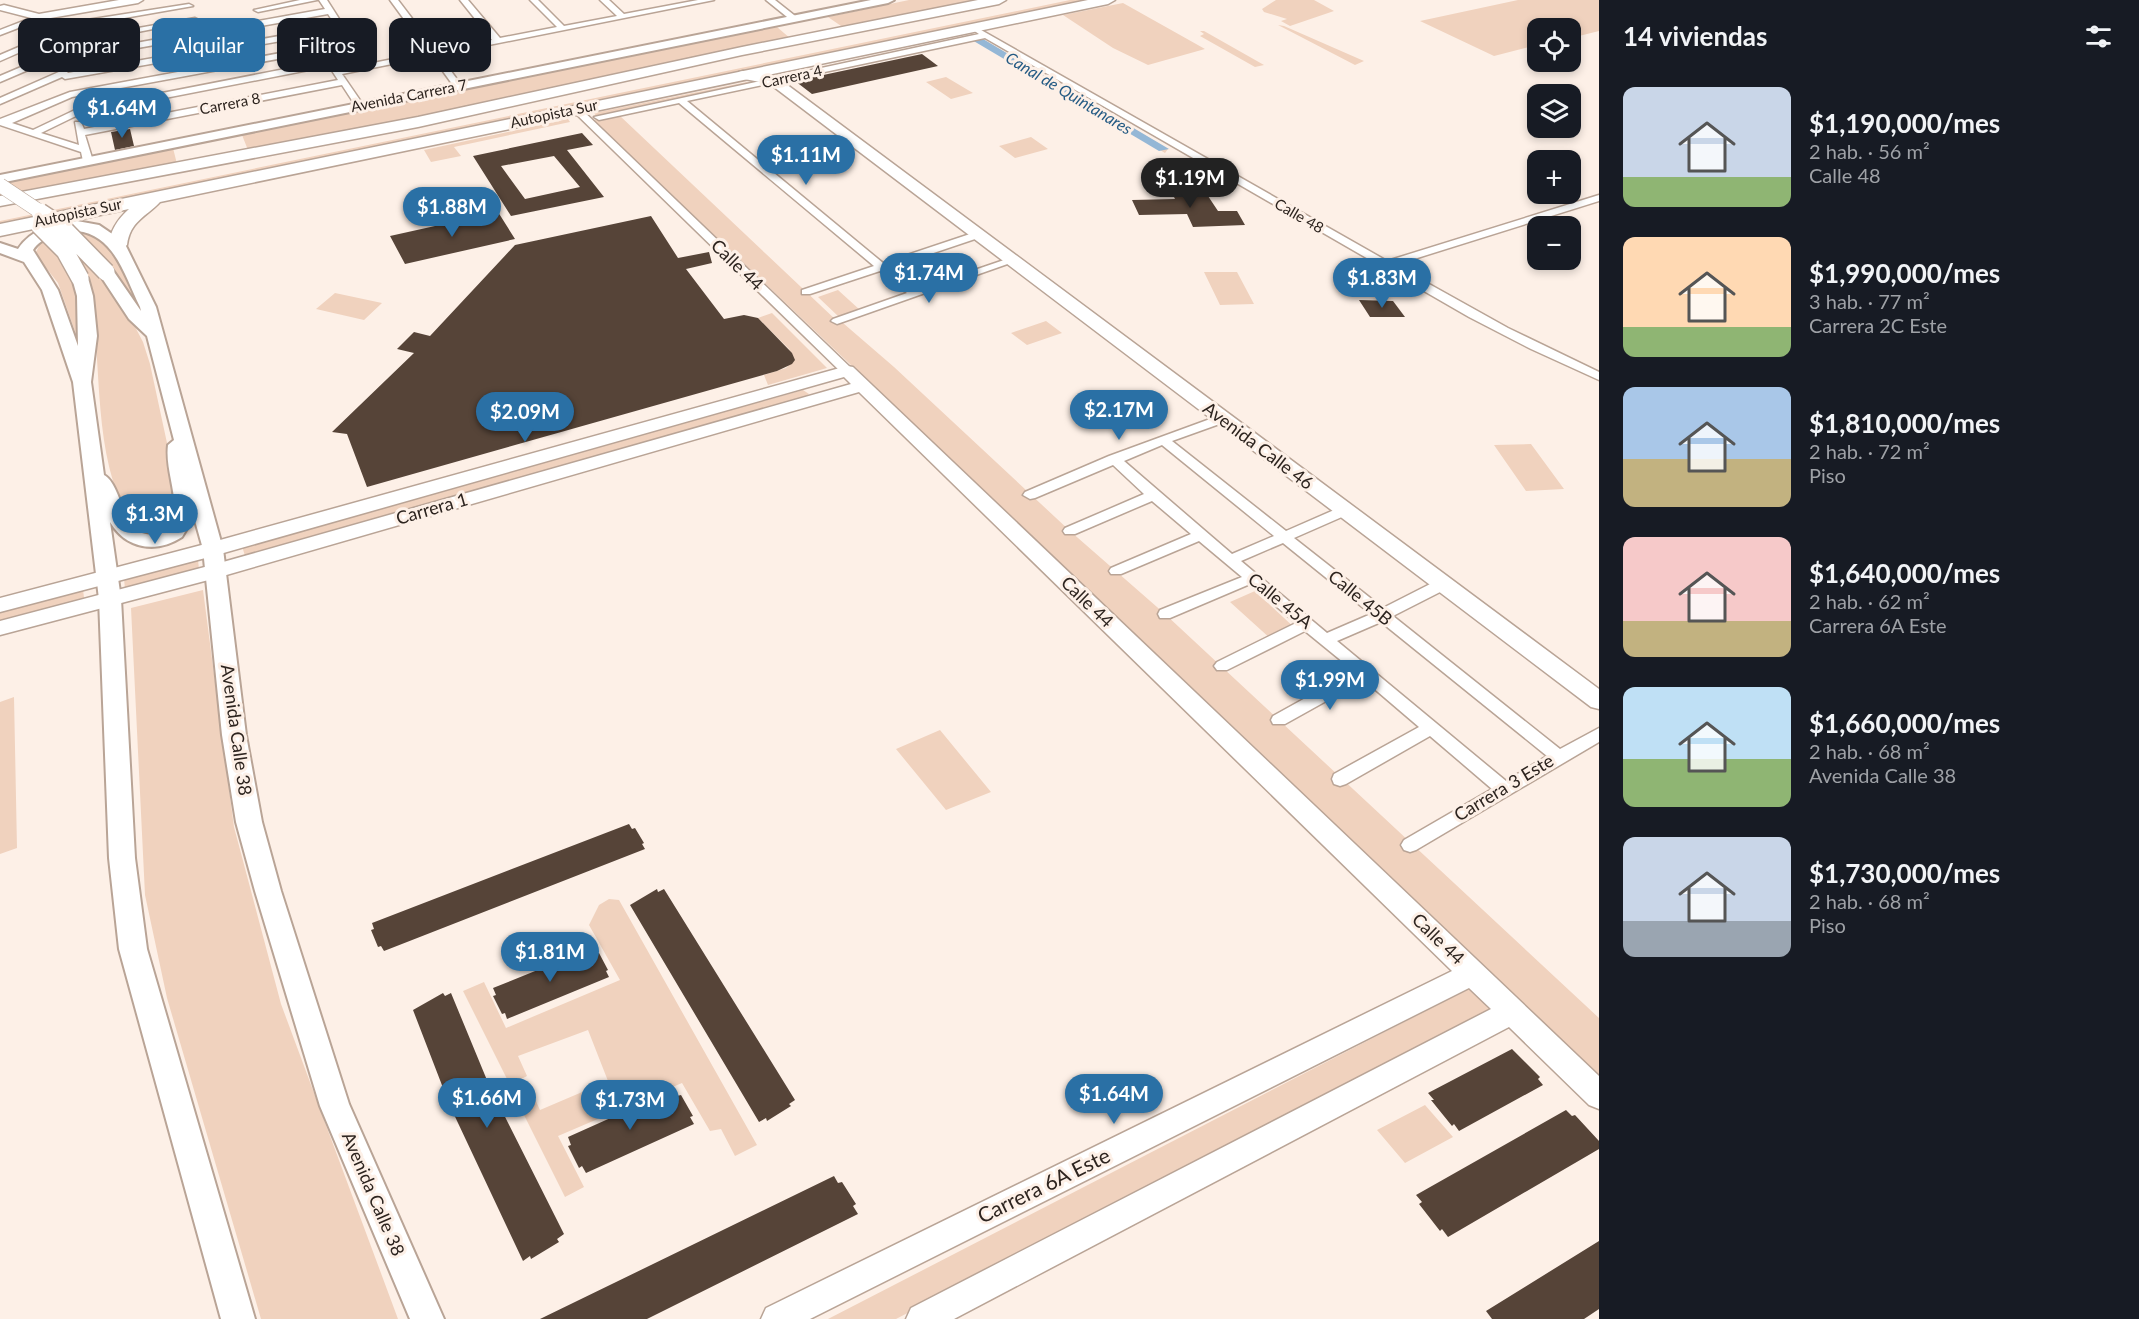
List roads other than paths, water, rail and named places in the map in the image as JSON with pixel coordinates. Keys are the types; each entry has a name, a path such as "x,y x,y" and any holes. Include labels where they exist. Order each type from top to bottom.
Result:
{"highway":[{"name":"Autopista Sur","path":"0,200 418,122 742,51 999,0"},
{"name":"Autopista Sur","path":"0,230 797,64 980,32 1108,0"},
{"path":"118,245 118,237 126,221 142,207 164,195"}],"main road":[{"name":"Avenida Carrera 7","path":"0,179 26,174 86,156 360,106 888,0"},
{"path":"0,168 26,174"},
{"name":"Avenida Calle 38","path":"0,185 61,226 106,272 135,315 155,335 215,560 234,735 249,822 268,891 335,1106 427,1319"},
{"path":"0,200 30,218 54,239 80,278 87,306 88,336 82,382"},
{"path":"155,335 148,307 118,245 94,228 62,227 32,241 25,250 50,290 82,382 109,588 122,858 133,949 238,1319"},
{"path":"0,248 28,258"},
{"path":"93,464 124,528 132,537 146,542 170,536 181,527 184,517 176,470 177,413"}],"street":[{"path":"2,9 24,0"},
{"path":"0,33 80,0"},
{"path":"39,17 138,0"},
{"path":"252,0 266,22 330,11"},
{"path":"258,10 313,0"},
{"path":"323,0 334,18"},
{"path":"394,0 408,18"},
{"path":"464,0 498,41"},
{"path":"534,0 562,28"},
{"path":"604,0 623,17"},
{"path":"491,42 623,17 683,2 710,0"},
{"path":"770,0 795,19"},
{"path":"118,18 187,3 194,18"},
{"path":"2,9 42,18"},
{"name":"Carrera 4","path":"598,117 774,81 980,32"},
{"name":"Calle 48","path":"980,32 1385,265 1546,354 1599,376"},
{"path":"0,58 18,49"},
{"path":"0,101 64,75 152,60"},
{"path":"743,75 774,81 777,75 797,64"},
{"path":"0,79 18,71"},
{"path":"63,72 86,156"},
{"path":"2,123 70,94 190,72"},
{"path":"219,72 233,104"},
{"path":"33,133 75,113 285,72"},
{"path":"337,72 360,106"},
{"path":"448,72 458,86"},
{"name":"Avenida Calle 46","path":"774,81 1599,701"},
{"name":"Carrera 8","path":"80,133 344,82"},
{"path":"681,100 913,293"},
{"name":"Calle 44","path":"576,109 1599,1095"},
{"path":"2,123 33,133 86,156"},
{"path":"1385,265 1599,198"},
{"path":"806,292 977,235"},
{"path":"837,321 1011,261"},
{"name":"Carrera 1","path":"215,560 801,384 855,379"},
{"name":"Carrera 1","path":"0,628 109,588 815,400 855,379"},
{"path":"801,384 814,390 815,400"},
{"path":"1030,495 1114,459 1221,419"},
{"name":"Calle 45B","path":"1163,440 1558,756"},
{"name":"Calle 45A","path":"1114,459 1231,561 1503,788"},
{"path":"1070,531 1153,495"},
{"path":"1231,561 1284,535 1346,510"},
{"path":"1116,571 1201,535"},
{"path":"1165,614 1252,578"},
{"path":"1326,639 1381,616 1443,584"},
{"name":"Carrera 1","path":"0,606 109,588"},
{"path":"1221,666 1308,623"},
{"path":"1278,720 1365,672"},
{"path":"1340,779 1431,728"},
{"name":"Carrera 3 Este","path":"1410,845 1503,788 1599,734"},
{"name":"Carrera 6A Este","path":"777,1319 1473,973"},
{"path":"922,1319 1513,1011"}],"waterway":[{"name":"Canal de Quintanares","path":"975,38 1163,149"}]}
